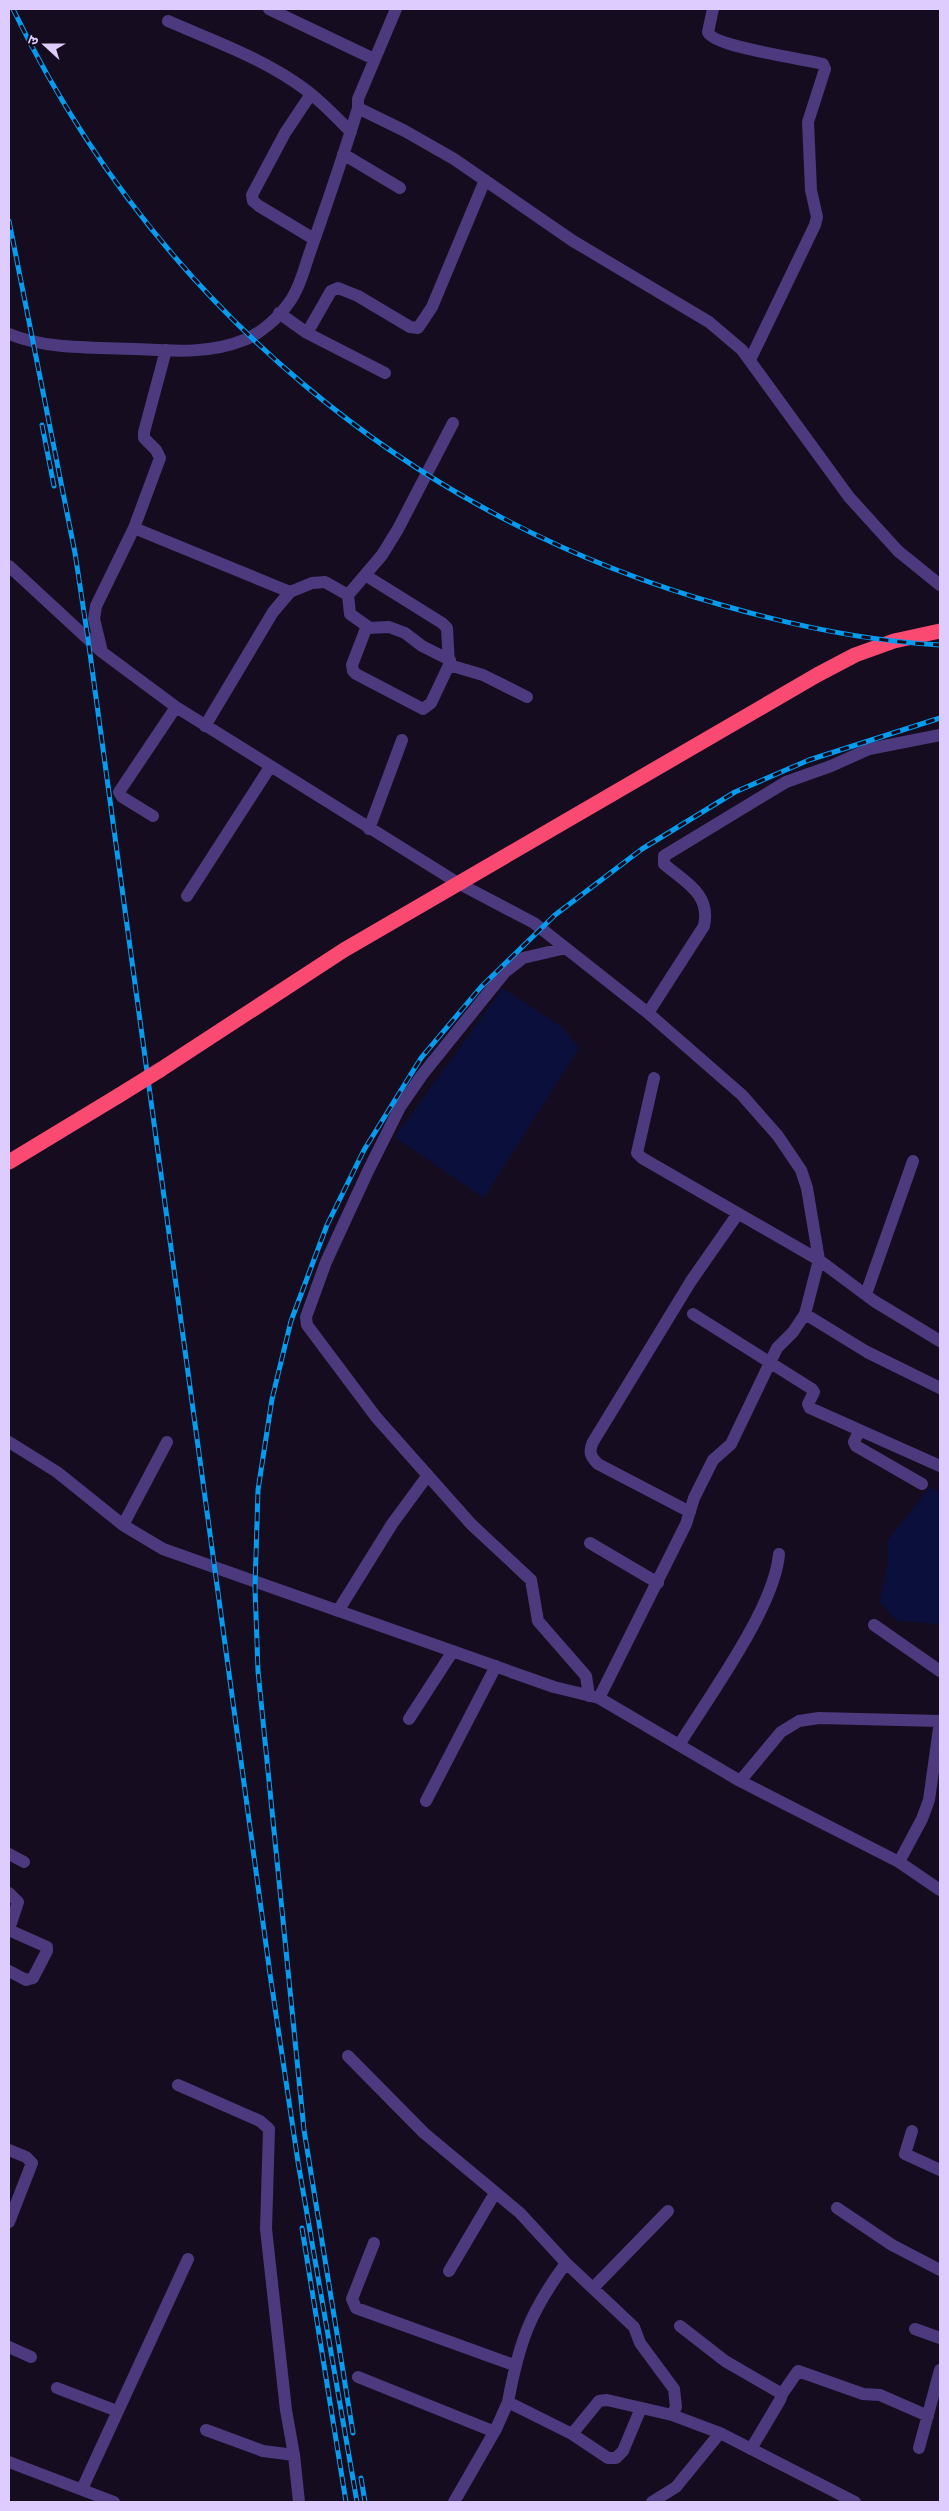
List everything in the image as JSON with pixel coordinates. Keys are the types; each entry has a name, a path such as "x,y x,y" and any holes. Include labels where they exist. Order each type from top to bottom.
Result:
{"highway":[{"path":"9,1162 160,1070 344,950 855,655 894,641 940,631"}],"street":[{"path":"269,9 374,59"},
{"path":"9,334 32,342 72,347 183,351 230,345 260,331 279,314 293,295 344,154 358,108 358,99 396,9"},
{"path":"713,9 708,32 712,38 756,51 823,64 825,67 808,122 811,190 817,217 815,225 796,270 750,360"},
{"path":"168,21 260,62 311,94 351,132"},
{"path":"311,94 285,133 252,195 253,201 259,206 314,239"},
{"path":"358,108 405,131 454,159 573,241 709,322 742,350 849,497 898,551 940,586"},
{"path":"344,154 400,188"},
{"path":"307,333 331,291 338,288 358,296 410,327 418,328 432,307 485,180"},
{"path":"279,314 307,333 385,373"},
{"path":"102,652 94,620 96,606 134,528 160,458 156,450 144,438 144,432 166,350"},
{"path":"453,423 398,529 382,555 348,595 350,614 368,628 389,627 405,633 422,646 450,662 483,675 527,697"},
{"path":"134,528 290,592"},
{"path":"9,566 102,652 176,707 458,883 534,923 648,1013 742,1095 778,1136 801,1170 807,1188 819,1260 805,1314 793,1332 777,1348 732,1444 713,1460 694,1498 690,1512 658,1583 594,1697"},
{"path":"365,575 447,628 450,662 427,708 418,707 353,671 352,665 368,628"},
{"path":"206,726 274,612 290,592 312,583 325,582 348,595"},
{"path":"153,816 122,797 119,792 176,707"},
{"path":"648,1013 704,926 707,912 704,902 698,893 664,864 664,856 786,782 869,749 940,735"},
{"path":"369,829 402,740"},
{"path":"187,896 270,767"},
{"path":"566,948 523,958 505,972 422,1074 400,1107 326,1262 308,1309 307,1325 376,1417 471,1524 531,1580 538,1621 586,1676 594,1697"},
{"path":"654,1078 636,1153 737,1214 819,1260 866,1294 940,1341"},
{"path":"866,1294 913,1161"},
{"path":"690,1512 598,1464 591,1457 590,1452 593,1442 691,1281 737,1214"},
{"path":"693,1314 814,1390 808,1404 810,1408 940,1466"},
{"path":"805,1314 867,1352 940,1388"},
{"path":"859,1430 854,1442 856,1446 922,1484"},
{"path":"9,1442 58,1472 123,1525 163,1549 554,1687 594,1697 740,1781 899,1862 940,1890"},
{"path":"123,1525 167,1442"},
{"path":"338,1611 392,1524 428,1476"},
{"path":"590,1543 658,1583"},
{"path":"679,1745 759,1614 778,1565 779,1554"},
{"path":"874,1625 940,1671"},
{"path":"409,1719 453,1651"},
{"path":"426,1801 496,1666"},
{"path":"740,1781 782,1732 799,1721 818,1718 940,1721 930,1800 899,1862"},
{"path":"9,1854 24,1862"},
{"path":"9,1893 18,1902 10,1926 11,1931 42,1943 47,1947 47,1950 33,1978 26,1980 9,1971"},
{"path":"348,2056 424,2133 520,2213 566,2263 594,2287 634,2327 640,2343 674,2389 676,2406 672,2415"},
{"path":"178,2085 260,2121 269,2129 266,2229 286,2410 294,2455 299,2502"},
{"path":"912,2131 904,2154 940,2170"},
{"path":"9,2150 32,2163 10,2217"},
{"path":"449,2271 495,2192"},
{"path":"837,2208 892,2245 940,2270"},
{"path":"594,2287 668,2211"},
{"path":"374,2243 352,2299 356,2308 514,2366"},
{"path":"82,2489 188,2259"},
{"path":"454,2502 496,2429 508,2402 514,2366 529,2322 546,2290 566,2263"},
{"path":"680,2326 725,2361 782,2394"},
{"path":"915,2329 940,2338"},
{"path":"9,2348 31,2358"},
{"path":"918,2448 940,2370"},
{"path":"751,2449 782,2394 798,2371 863,2394 880,2395 928,2416"},
{"path":"358,2377 490,2430 496,2429"},
{"path":"57,2388 117,2411"},
{"path":"572,2434 599,2401 607,2400 672,2415 720,2433 855,2502"},
{"path":"508,2402 572,2434 608,2458 616,2458 623,2451 641,2408"},
{"path":"206,2430 263,2451 294,2455"},
{"path":"652,2502 676,2487 720,2433"},
{"path":"9,2462 114,2502"}],"shaded area":[{"path":"503,988 562,1027 579,1048 484,1198 395,1137"},
{"path":"930,1487 940,1493 940,1624 897,1621 880,1602 888,1560 888,1540"}],"railway":[{"path":"13,9 71,115 140,214 218,304 304,385 399,456 501,517 610,567 725,606 778,620 831,632 885,640 940,645"},
{"path":"9,221 75,553 270,1974 298,2162 357,2502"},
{"path":"42,425 54,486"},
{"path":"353,2433 304,2130 258,1671 255,1587 258,1490 272,1399 291,1321 327,1225 364,1150 421,1058 481,987 555,915 642,849 735,792 809,760 940,718"},
{"path":"302,2228 346,2502"},
{"path":"361,2478 365,2502"}]}
